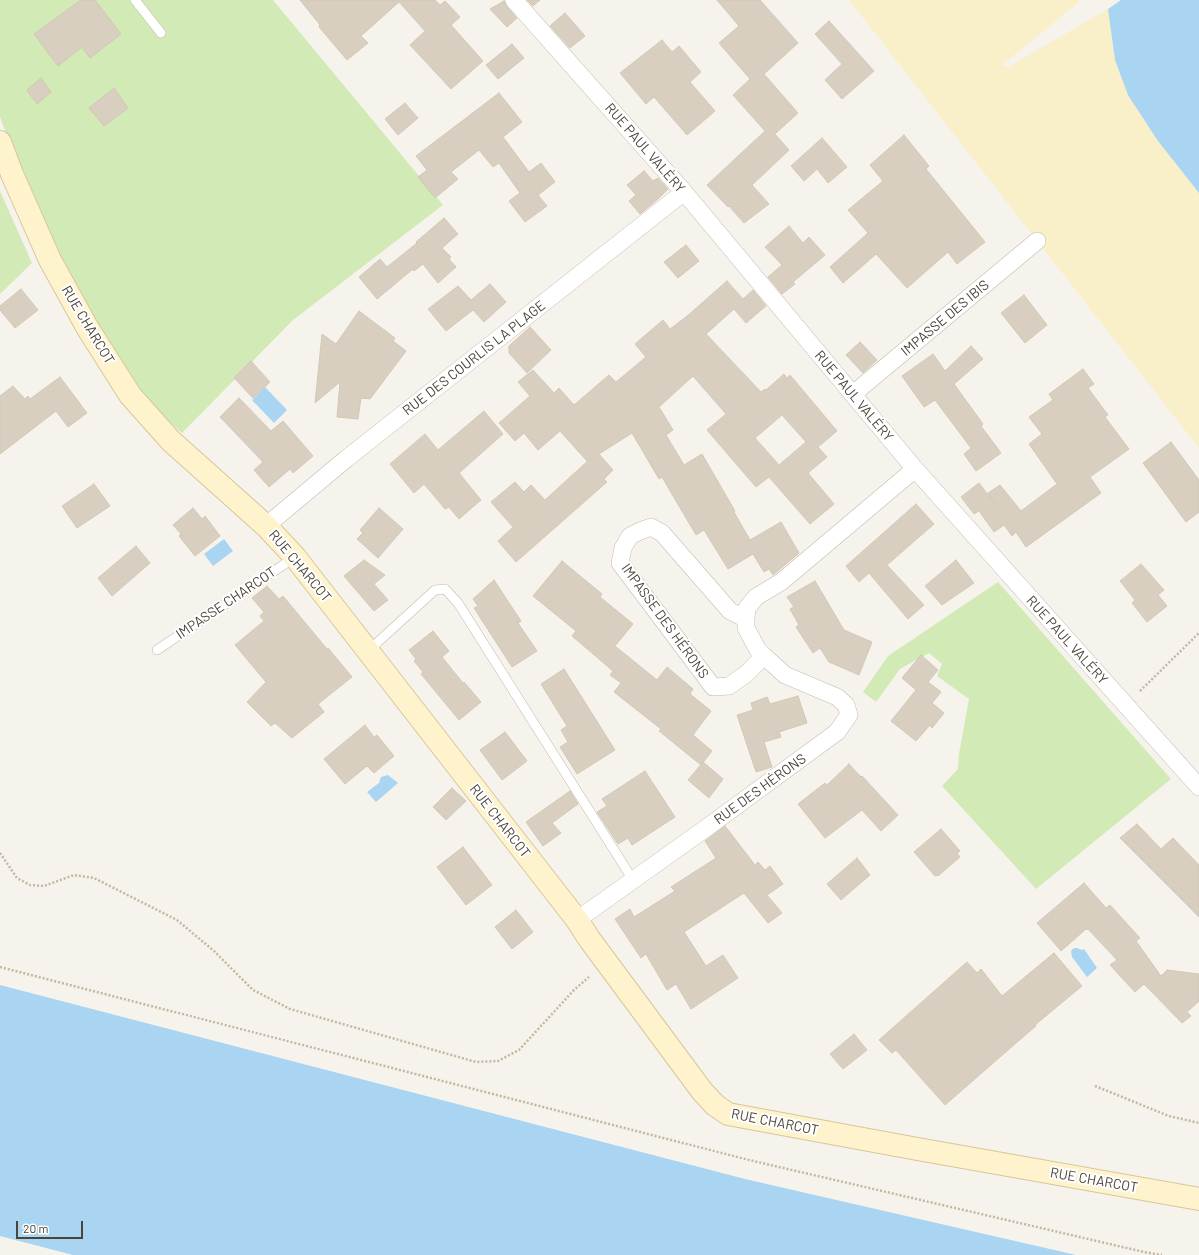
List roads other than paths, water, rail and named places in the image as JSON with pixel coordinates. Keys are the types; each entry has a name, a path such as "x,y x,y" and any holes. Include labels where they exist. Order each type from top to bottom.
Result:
{"street":[{"name":"RUE PAUL VALÉRY","path":"514,0 684,192 915,469 1199,787"},
{"name":"RUE CHARCOT","path":"0,142 12,174 50,260 87,327 130,395 171,441 266,526 294,556 577,920 606,963 702,1091 715,1105 728,1114 1199,1199"},
{"name":"RUE DES COURLIS LA PLAGE","path":"266,526 346,459 684,192"},
{"name":"IMPASSE DES IBIS","path":"853,394 1037,241"},
{"path":"764,656 758,650 746,628 747,608 756,597 781,582 915,469"},
{"name":"IMPASSE DES HÉRONS","path":"746,619 730,612 662,533 651,527 640,531 630,536 622,548 620,563 713,687 729,686 746,674 764,656"},
{"name":"RUE DES HÉRONS","path":"577,920 837,732 849,715 846,705 837,696 785,675 764,656"}],"lane":[{"path":"135,0 161,33"},
{"name":"IMPASSE CHARCOT","path":"157,650 294,556"},
{"path":"368,651 434,590 445,589 458,603 633,880"}],"water":[{"path":"1121,0 1199,0 1199,193 1158,141 1128,95 1115,60 1108,9"},
{"path":"265,387 287,410 274,423 252,400"},
{"path":"224,539 233,551 213,566 204,554"},
{"path":"388,775 398,783 376,802 367,792 379,783 381,777"},
{"path":"1074,948 1084,949 1097,968 1087,977 1072,957 1071,951"},
{"path":"0,985 745,1179 1076,1255 73,1255 0,1236"}]}
